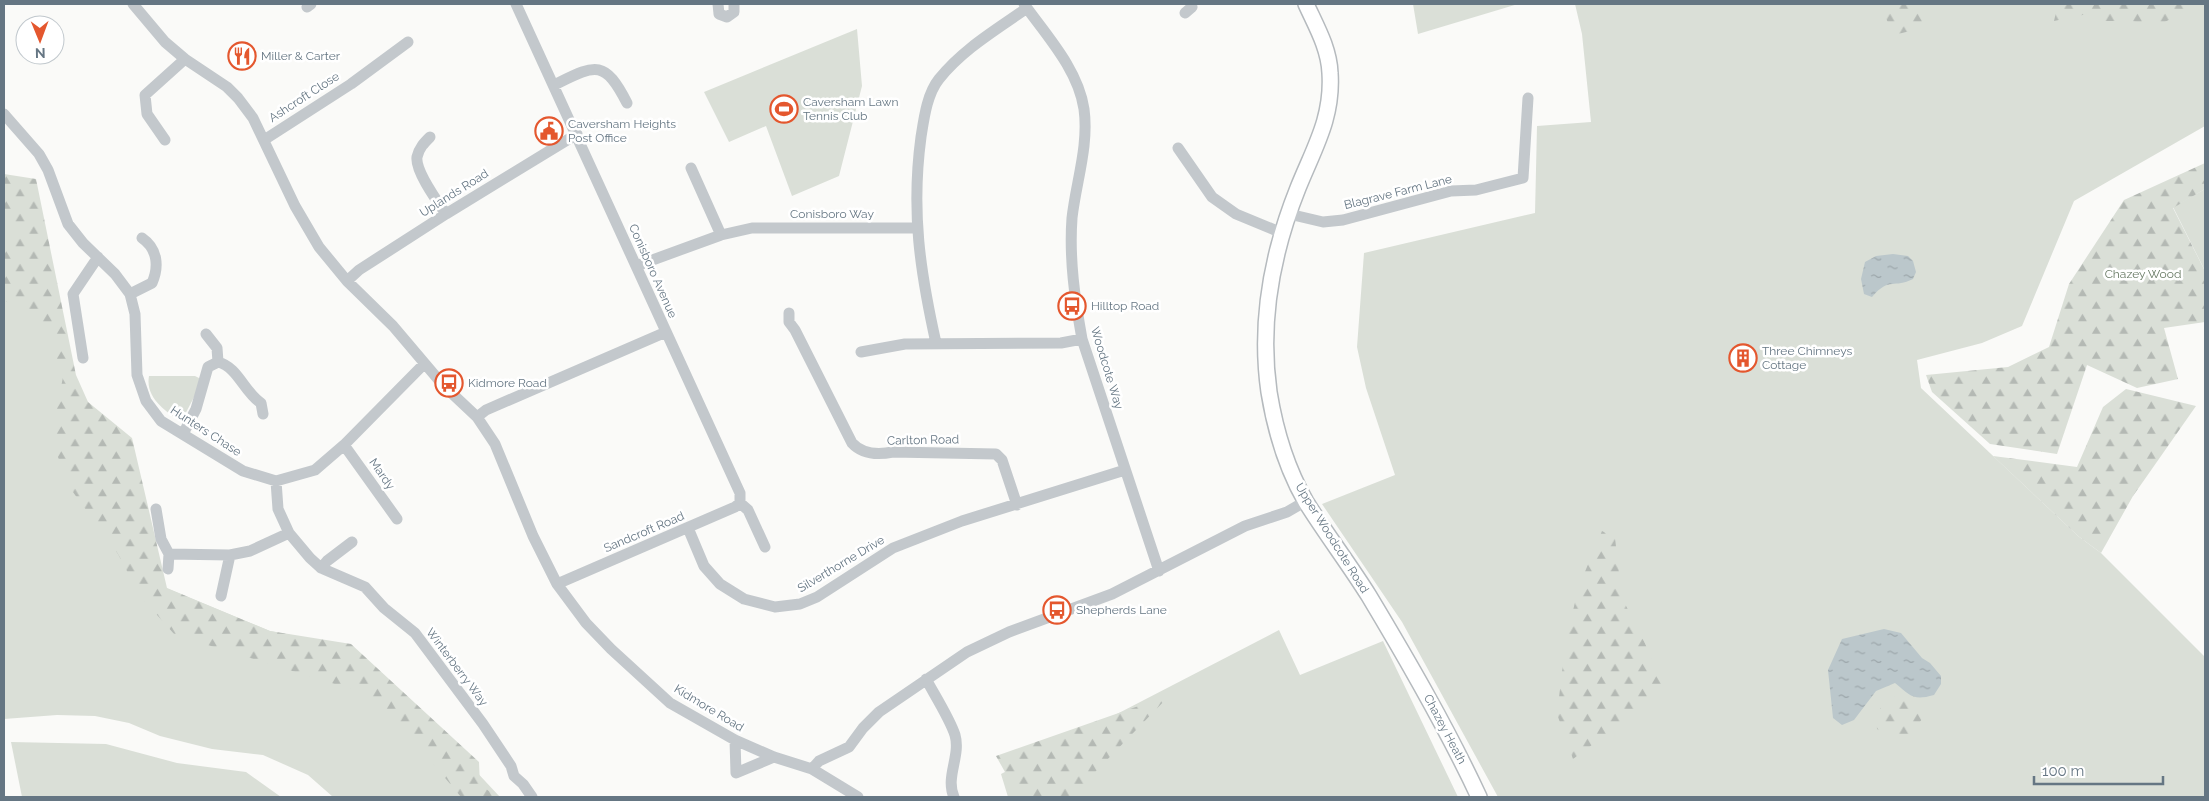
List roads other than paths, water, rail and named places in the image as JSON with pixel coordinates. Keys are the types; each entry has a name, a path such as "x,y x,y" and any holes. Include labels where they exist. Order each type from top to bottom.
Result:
{"main road":[{"name":"Upper Woodcote Road","path":"1306,4 1326,49 1330,73 1329,102 1324,128 1297,189 1272,269 1267,304 1266,362 1272,412 1283,450 1306,501 1340,551 1408,662"},
{"name":"Chazey Heath","path":"1408,662 1438,715 1479,797"}],"street":[{"name":"Kidmore Road","path":"133,4 165,42 227,87 253,118 295,206 319,247 347,280 393,326 424,364 477,417 495,444 533,536 557,584 586,622 611,649 670,702 735,740 774,757 812,769 858,797"},
{"name":"Conisboro Avenue","path":"516,4 740,493 740,503 748,510 765,547"},
{"path":"718,4 719,14 727,17 734,12 734,4"},
{"path":"936,343 923,286 917,228 916,173 925,113 938,81 966,51 1026,6"},
{"name":"Woodcote Way","path":"1026,6 1063,59 1075,81 1084,109 1085,142 1072,218 1071,251 1075,302 1082,339 1159,571"},
{"name":"Ashcroft Close","path":"264,140 351,84 408,42"},
{"path":"165,140 147,114 145,95 186,59"},
{"path":"554,85 586,70 597,69 616,81 627,103"},
{"name":"Blagrave Farm Lane","path":"1289,214 1323,222 1343,220 1451,191 1476,190 1523,178 1528,98"},
{"name":"Hunters Chase","path":"4,114 38,154 48,170 68,224 82,242 115,274 130,294 135,314 137,375 146,400 161,421 242,471 276,481"},
{"name":"Uplands Road","path":"347,280 359,270 446,214 577,134"},
{"path":"430,137 421,146 416,158 422,174 446,214"},
{"path":"1178,148 1182,164 1212,197 1236,214 1282,233"},
{"path":"691,168 721,235"},
{"name":"Conisboro Way","path":"636,266 721,235 760,228 917,228"},
{"path":"130,294 152,283 158,269 150,244 142,238"},
{"path":"83,358 73,294 98,257"},
{"name":"Carlton Road","path":"788,313 789,322 796,330 852,443 858,449 877,455 893,452 996,454 1002,460 1017,505"},
{"path":"477,417 486,410 666,332"},
{"path":"206,334 217,348 218,362"},
{"path":"861,352 905,344 1061,343 1082,339"},
{"path":"184,434 196,409 208,367 218,362 228,364 251,397 261,403 263,414"},
{"path":"276,481 315,470 344,445 424,364"},
{"name":"Mardy","path":"344,445 397,519"},
{"name":"Silverthorne Drive","path":"688,528 704,566 720,584 744,599 775,607 800,604 818,597 893,548 962,521 1125,470"},
{"name":"Winterberry Way","path":"276,481 278,509 289,533 321,568 365,588 384,608 415,633 483,724 511,766 514,776 523,784 532,797"},
{"path":"812,769 820,761 848,747 863,728 880,712 967,652 1009,632 1112,594 1245,526 1287,512 1306,501"},
{"name":"Sandcroft Road","path":"557,584 688,528 740,503"},
{"path":"156,509 161,539 169,554 168,569"},
{"path":"169,554 230,556 250,551 289,533"},
{"path":"321,568 327,560 352,542"},
{"path":"221,596 230,556"},
{"path":"926,679 955,735 956,750 951,778 954,797"},
{"path":"735,740 736,773 774,757"}],"water":[{"path":"1893,254 1908,256 1913,261 1916,272 1913,279 1883,287 1872,297 1864,294 1861,279 1865,262 1876,256"},
{"path":"1884,629 1901,633 1922,658 1930,663 1941,676 1941,684 1934,695 1917,697 1909,694 1895,683 1876,691 1854,720 1842,725 1833,718 1828,670 1842,639"}],"place":[{"name":"Miller & Carter","path":"242,56"},
{"name":"Caversham Lawn Tennis Club","path":"784,109"},
{"name":"Caversham Heights Post Office","path":"549,131"},
{"name":"Hilltop Road","path":"1072,306"},
{"name":"Three Chimneys Cottage","path":"1743,358"},
{"name":"Kidmore Road","path":"449,383"},
{"name":"Shepherds Lane","path":"1057,610"}],"park label":[{"name":"Chazey Wood","path":"2143,274"}]}
